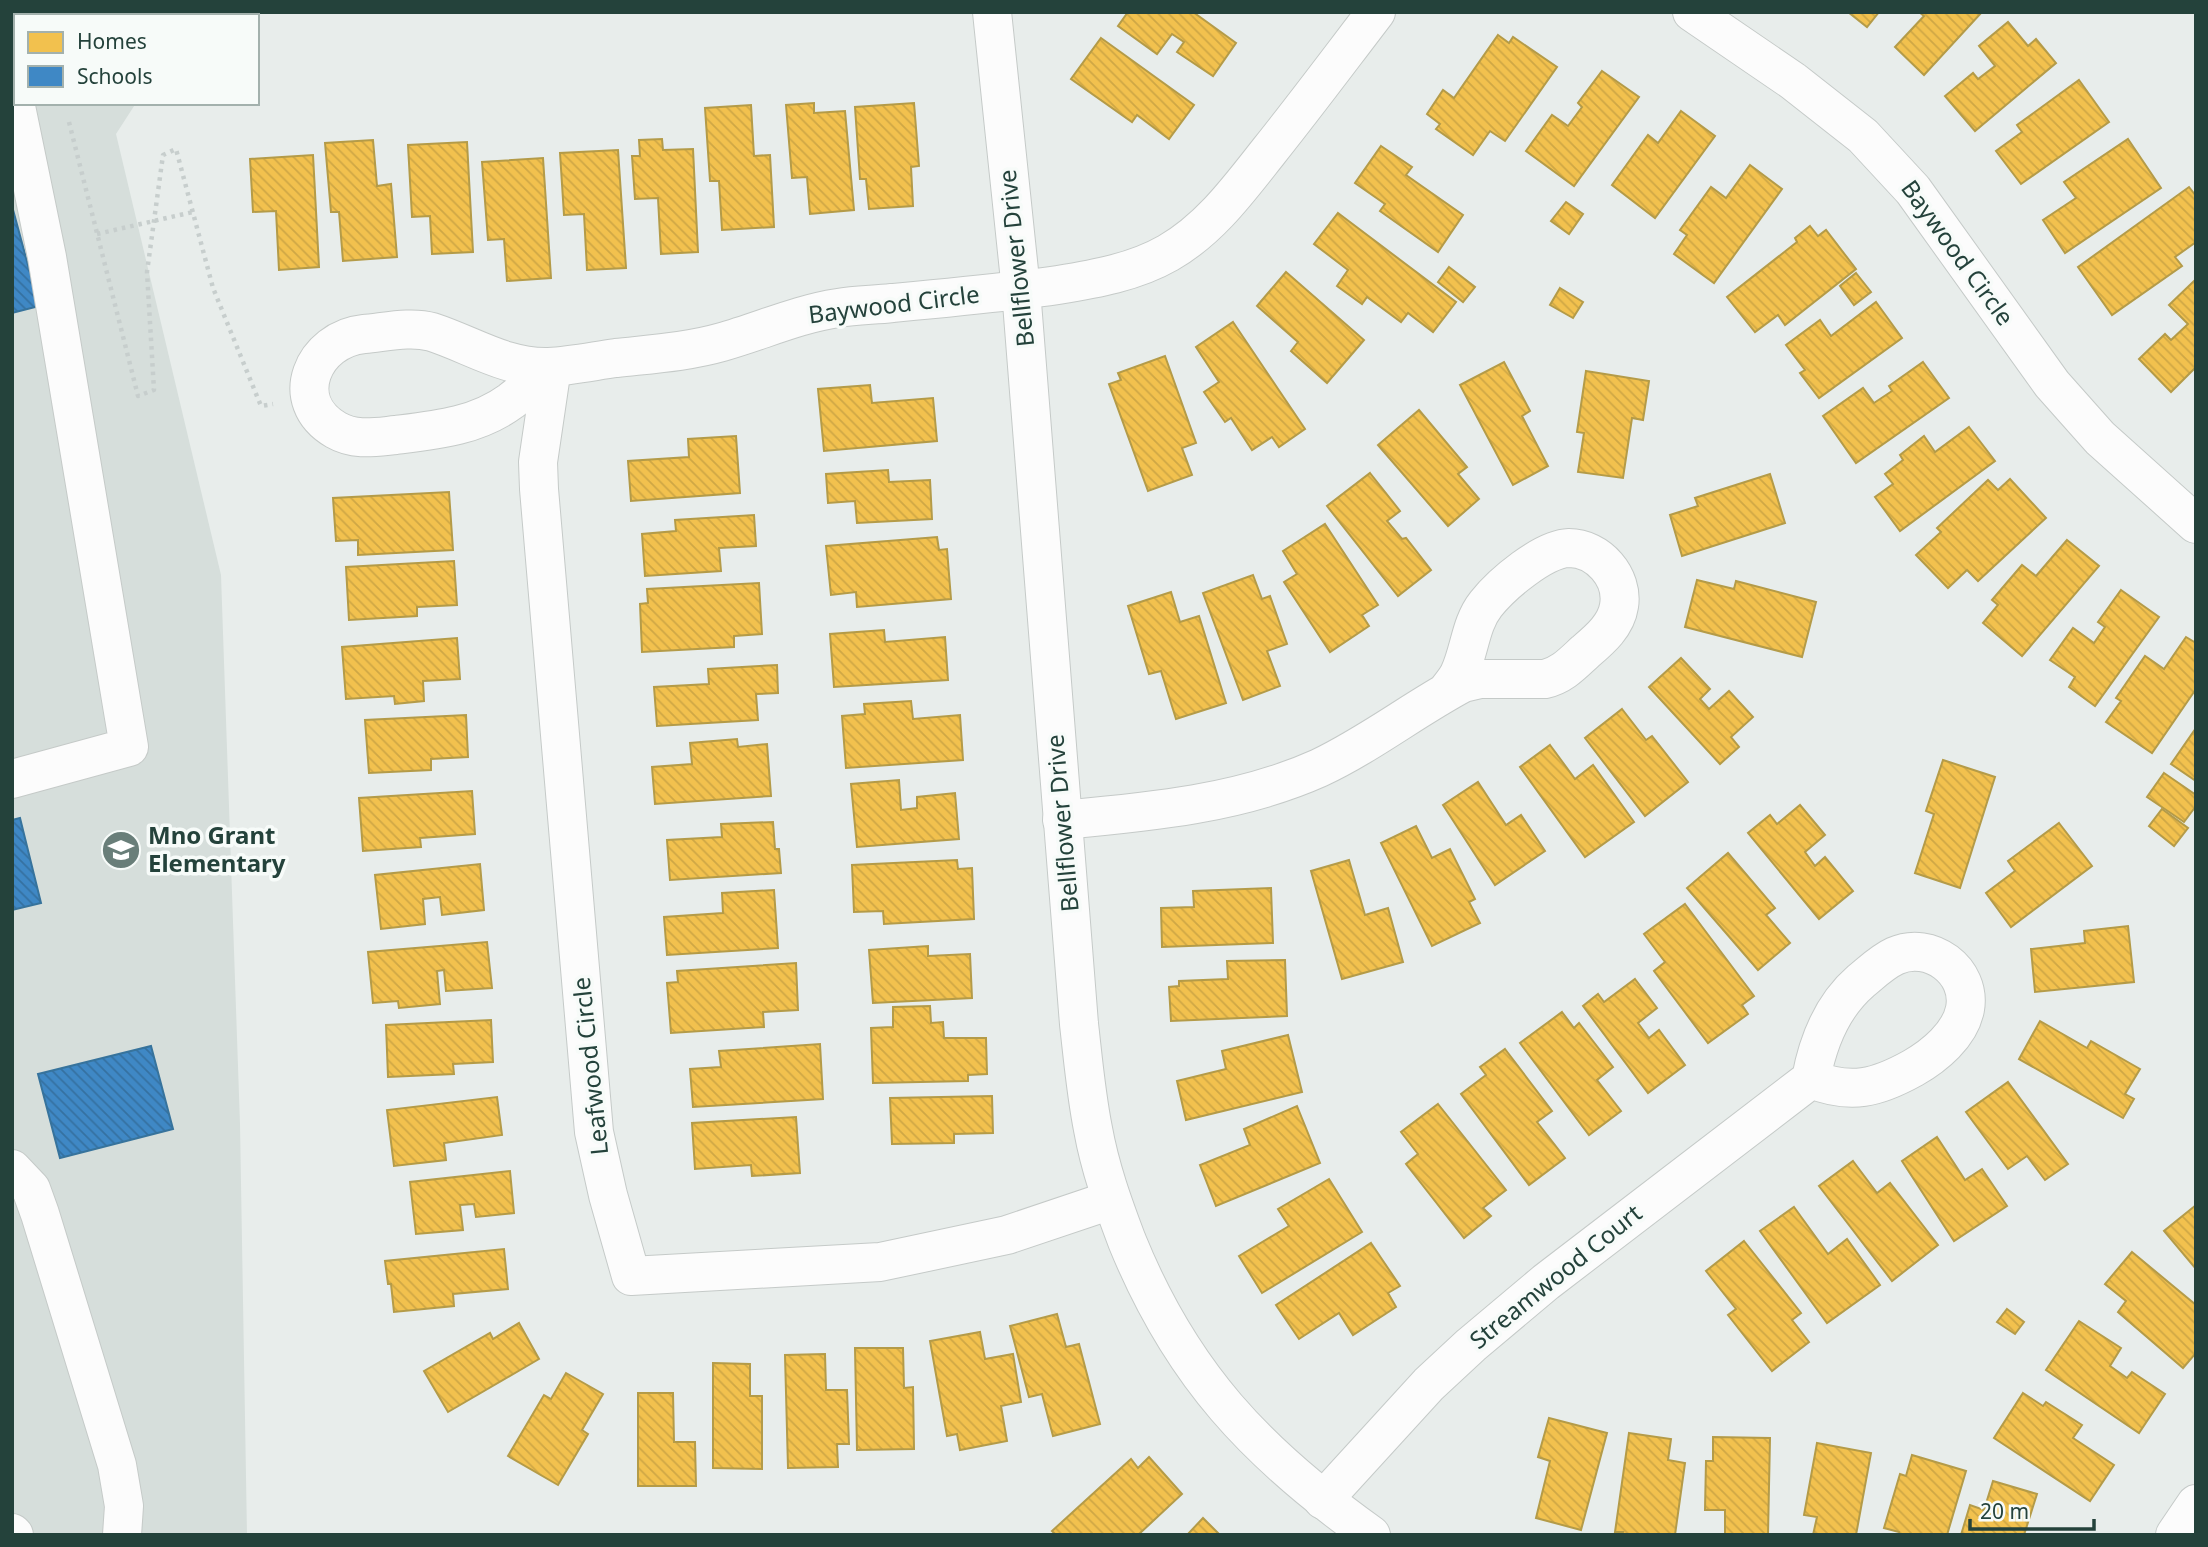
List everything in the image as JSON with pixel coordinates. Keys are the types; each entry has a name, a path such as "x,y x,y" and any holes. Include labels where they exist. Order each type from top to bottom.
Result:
{"street":[{"name":"Bellflower Drive","path":"992,12 1021,290 1062,820 1093,1129 1111,1200 1142,1276 1188,1360 1218,1399 1260,1445 1323,1500 1371,1535"},
{"name":"Baywood Circle","path":"552,367 509,403 483,418 439,430 377,437 345,435 331,427 312,406 309,391 311,373 318,361 329,349 353,335 412,330 430,332 495,358 527,366 552,367 692,350 791,318 838,308 1021,290 1091,280 1134,268 1166,254 1193,237 1217,215 1376,12"},
{"name":"Baywood Circle","path":"1692,12 1793,81 1863,136 1920,200 2052,384 2100,438 2196,524"},
{"path":"12,779 129,747 47,257 16,105"},
{"name":"Leafwood Circle","path":"552,367 538,462 594,1132 608,1195 632,1276 880,1262 1007,1235 1111,1200"},
{"path":"1062,820 1150,812 1203,803 1283,782 1356,748 1463,683 1480,679 1545,679 1563,672 1603,636 1619,607 1616,580 1605,564 1595,554 1567,548 1541,558 1524,570 1479,613 1458,676 1447,691"},
{"name":"Streamwood Court","path":"1323,1500 1429,1384 1471,1345 1546,1282 1811,1079"},
{"path":"12,1169 31,1189 36,1202 113,1452 124,1506 121,1535"},
{"path":"2175,1535 2196,1504"}],"path":[{"path":"69,122 138,396 154,390 147,272 163,155 176,149 212,288 261,406 281,402"},
{"path":"97,234 193,212"}],"shaded area":[{"name":"Mno Grant Elementary","path":"12,12 198,12 14,14 14,105 135,105 116,134 221,575 240,1124 247,1535 12,1535"}],"building: Homes":[{"path":"1128,12 1193,12 1236,43 1213,76 1177,52 1184,42 1172,34 1157,54 1118,26"},
{"path":"1848,12 1879,12 1867,27"},
{"path":"1919,12 1982,12 1924,75 1895,47 1924,16"},
{"path":"2008,22 2028,46 2036,39 2056,63 1975,131 1945,96 1973,73 1978,79 1995,66 1979,46"},
{"path":"1498,35 1509,43 1513,37 1557,67 1505,141 1490,131 1473,155 1436,129 1440,124 1427,114 1443,90 1454,98"},
{"path":"1101,38 1194,105 1169,139 1137,115 1132,122 1071,79"},
{"path":"1602,71 1639,97 1574,186 1526,151 1552,115 1568,126 1582,107 1578,103"},
{"path":"2079,80 2109,122 2021,184 1996,151 2022,132 2017,125"},
{"path":"814,103 814,113 845,111 854,210 810,214 807,177 792,178 786,105"},
{"path":"914,103 919,166 911,167 913,206 869,209 866,179 860,179 855,107"},
{"path":"751,105 754,156 770,155 774,227 722,230 719,181 710,181 705,108"},
{"path":"1681,111 1715,136 1655,218 1612,185 1648,135 1658,143"},
{"path":"662,139 663,150 693,149 698,252 661,254 658,198 635,199 632,156 640,156 639,140"},
{"path":"2128,139 2161,188 2065,253 2043,220 2076,198 2064,182"},
{"path":"373,140 377,186 391,184 397,257 343,261 339,212 331,212 325,143"},
{"path":"467,142 473,252 432,254 430,216 412,217 408,145"},
{"path":"1381,146 1412,167 1406,175 1463,215 1438,252 1380,211 1385,204 1355,183"},
{"path":"618,150 626,268 587,270 584,214 564,215 560,153"},
{"path":"313,155 319,267 279,270 276,211 253,212 250,159"},
{"path":"543,158 551,278 507,281 504,239 488,240 482,162"},
{"path":"1750,165 1782,189 1714,283 1674,254 1687,235 1680,230 1711,187 1726,198"},
{"path":"2189,187 2196,196 2196,242 2175,257 2182,266 2112,315 2078,267"},
{"path":"1566,202 1583,214 1569,234 1551,221"},
{"path":"1338,213 1456,302 1433,332 1408,313 1401,322 1367,297 1362,304 1337,286 1348,270 1314,244"},
{"path":"1810,226 1818,236 1826,230 1856,269 1785,325 1778,315 1755,332 1727,297 1797,242 1795,238"},
{"path":"1449,267 1475,287 1463,302 1438,282"},
{"path":"1286,272 1364,340 1327,383 1291,351 1298,342 1257,306"},
{"path":"1856,273 1871,292 1854,305 1840,286"},
{"path":"2196,279 2196,367 2171,392 2139,359 2165,334 2171,340 2188,324 2169,305"},
{"path":"1560,288 1583,302 1573,318 1550,305"},
{"path":"1876,302 1902,338 1819,398 1800,373 1805,370 1786,345 1820,320 1831,336"},
{"path":"1233,322 1305,429 1279,447 1272,437 1252,450 1231,418 1225,422 1204,392 1219,382 1196,347"},
{"path":"1165,356 1196,443 1182,448 1192,475 1148,491 1109,384 1121,380 1118,373"},
{"path":"1504,362 1530,411 1522,416 1548,466 1513,485 1460,385"},
{"path":"1923,362 1949,398 1856,463 1823,416 1863,388 1874,403 1892,391 1889,386"},
{"path":"1586,371 1649,381 1643,420 1632,418 1623,478 1578,472 1584,433 1577,432"},
{"path":"870,385 872,403 933,398 937,441 824,451 818,389"},
{"path":"1419,410 1467,467 1458,474 1479,499 1448,526 1378,445"},
{"path":"1969,427 1995,461 1900,531 1875,497 1893,484 1885,474 1903,460 1900,455 1924,436 1935,452"},
{"path":"736,436 740,493 631,501 628,461 689,457 688,439"},
{"path":"888,470 889,482 930,480 932,519 857,523 855,501 828,503 826,474"},
{"path":"1370,473 1400,511 1387,521 1402,539 1406,538 1431,570 1398,596 1327,506"},
{"path":"1770,474 1785,523 1682,556 1670,515 1698,506 1695,498"},
{"path":"2010,479 2046,518 1978,581 1967,570 1948,588 1916,555 1941,532 1937,528 1988,480 1998,490"},
{"path":"449,492 453,550 358,555 358,540 336,541 333,498"},
{"path":"754,515 756,546 719,548 721,571 645,576 642,534 676,531 675,520"},
{"path":"1325,524 1378,605 1362,615 1369,626 1330,652 1284,582 1297,574 1283,551"},
{"path":"937,537 939,550 947,549 951,599 857,607 856,592 831,595 826,546"},
{"path":"2067,540 2099,566 2022,656 1983,623 1998,605 1992,600 2022,565 2036,576"},
{"path":"454,561 457,605 417,607 417,616 349,620 346,567"},
{"path":"1253,575 1262,599 1270,596 1287,644 1267,651 1280,686 1243,700 1203,593"},
{"path":"1697,580 1734,589 1736,581 1816,602 1802,657 1685,627"},
{"path":"759,583 762,634 734,636 734,647 642,652 640,604 648,603 647,589"},
{"path":"2121,590 2159,617 2095,706 2069,687 2075,677 2050,660 2073,628 2094,643 2105,627 2098,622"},
{"path":"1171,592 1180,622 1199,616 1226,703 1176,719 1161,671 1149,674 1128,606"},
{"path":"884,630 885,642 945,637 948,680 834,687 830,634"},
{"path":"2186,637 2196,643 2196,689 2152,753 2106,722 2121,701 2116,698 2145,656 2164,669"},
{"path":"457,638 460,679 423,681 424,701 395,704 394,696 346,699 342,647"},
{"path":"1681,658 1710,689 1700,699 1709,709 1729,691 1753,717 1731,737 1739,747 1720,764 1649,687"},
{"path":"777,665 778,693 756,694 758,720 657,726 654,687 709,684 708,669"},
{"path":"911,701 913,719 960,715 963,760 846,768 842,716 865,714 864,704"},
{"path":"1622,709 1646,740 1652,736 1688,782 1645,816 1585,738"},
{"path":"466,715 468,757 431,759 431,770 369,773 365,720"},
{"path":"2196,728 2196,781 2171,764"},
{"path":"737,739 738,747 767,744 771,796 655,804 652,767 692,764 690,743"},
{"path":"1550,745 1575,779 1593,765 1634,822 1585,857 1520,767"},
{"path":"1943,760 1995,777 1960,888 1915,873 1934,814 1926,811"},
{"path":"2164,773 2196,795 2196,806 2184,822 2147,797"},
{"path":"899,780 901,810 917,808 917,797 955,793 959,839 857,847 851,784"},
{"path":"1478,782 1506,825 1521,815 1545,851 1495,885 1443,805"},
{"path":"472,791 475,834 420,838 421,847 363,851 359,798"},
{"path":"1800,805 1825,835 1805,852 1815,866 1825,857 1853,891 1819,919 1748,833 1770,815 1777,824"},
{"path":"2162,809 2188,828 2174,846 2149,826"},
{"path":"773,822 775,849 779,849 781,873 670,880 667,840 722,837 721,824"},
{"path":"2059,823 2092,866 2011,927 1986,893 2015,871 2008,861"},
{"path":"1416,826 1432,858 1450,849 1475,899 1469,902 1480,923 1432,946 1381,843"},
{"path":"1728,853 1775,908 1766,915 1790,943 1758,970 1687,888"},
{"path":"957,860 958,869 972,868 974,919 884,924 883,911 854,912 852,865"},
{"path":"1349,860 1365,915 1388,908 1403,962 1342,979 1311,871"},
{"path":"480,864 484,910 442,915 440,897 423,899 425,924 381,929 375,875"},
{"path":"1271,888 1273,943 1162,947 1161,908 1194,907 1193,891"},
{"path":"774,890 778,948 667,955 664,917 723,913 722,893"},
{"path":"1685,904 1754,996 1742,1005 1748,1014 1708,1043 1654,971 1665,962 1644,934"},
{"path":"2128,926 2134,982 2035,992 2031,949 2085,943 2084,931"},
{"path":"487,942 492,988 446,991 444,970 437,971 440,1004 399,1008 398,1001 373,1003 368,952"},
{"path":"928,946 928,956 970,954 972,998 873,1003 869,950"},
{"path":"1285,960 1287,1016 1171,1021 1169,987 1179,986 1179,981 1228,979 1227,961"},
{"path":"796,963 798,1010 763,1012 764,1027 671,1033 667,983 678,982 677,971"},
{"path":"1635,979 1657,1008 1638,1023 1649,1038 1659,1030 1685,1065 1648,1093 1583,1006 1598,994 1604,1002"},
{"path":"930,1006 931,1023 943,1022 944,1038 986,1038 987,1074 968,1075 968,1081 873,1083 871,1028 893,1027 893,1007"},
{"path":"1562,1012 1574,1028 1579,1023 1613,1067 1597,1080 1621,1111 1589,1135 1520,1043"},
{"path":"491,1020 493,1062 453,1064 454,1074 388,1077 386,1025"},
{"path":"2040,1021 2087,1048 2091,1041 2140,1069 2125,1094 2134,1099 2123,1118 2019,1059"},
{"path":"1288,1035 1302,1092 1186,1120 1177,1081 1226,1069 1222,1051"},
{"path":"820,1044 823,1099 693,1107 690,1069 721,1067 719,1051"},
{"path":"1505,1049 1552,1111 1537,1122 1565,1158 1529,1185 1461,1094 1486,1075 1480,1067"},
{"path":"2008,1082 2068,1164 2045,1180 2027,1156 2008,1169 1966,1112"},
{"path":"992,1096 993,1133 954,1134 954,1143 892,1144 890,1098"},
{"path":"497,1097 502,1135 444,1143 446,1160 394,1166 387,1110"},
{"path":"1438,1104 1506,1190 1483,1208 1491,1216 1464,1238 1406,1164 1418,1154 1401,1132"},
{"path":"1297,1106 1320,1163 1216,1206 1200,1165 1250,1145 1244,1129"},
{"path":"796,1117 800,1173 752,1176 751,1165 695,1169 692,1123"},
{"path":"1937,1137 1965,1180 1982,1169 2007,1206 1954,1241 1902,1161"},
{"path":"1853,1161 1877,1193 1890,1183 1938,1245 1892,1281 1819,1186"},
{"path":"510,1171 514,1213 476,1217 474,1204 460,1205 463,1230 416,1234 410,1182"},
{"path":"1329,1179 1362,1232 1262,1293 1239,1256 1289,1226 1278,1209"},
{"path":"2196,1205 2196,1269 2164,1231"},
{"path":"1794,1207 1828,1254 1847,1239 1880,1285 1827,1323 1760,1231"},
{"path":"1744,1241 1801,1313 1792,1320 1809,1342 1772,1371 1728,1315 1736,1309 1706,1271"},
{"path":"1371,1243 1400,1286 1388,1293 1396,1307 1353,1335 1339,1313 1299,1339 1276,1305"},
{"path":"504,1249 508,1289 453,1294 454,1306 394,1312 385,1261"},
{"path":"2132,1252 2196,1305 2196,1353 2183,1368 2118,1312 2126,1301 2105,1284"},
{"path":"2007,1309 2024,1322 2015,1334 1997,1322"},
{"path":"1057,1314 1066,1347 1079,1344 1100,1424 1053,1436 1042,1394 1029,1397 1010,1326"},
{"path":"2079,1321 2121,1348 2110,1366 2127,1378 2132,1372 2165,1394 2139,1433 2046,1370"},
{"path":"519,1323 539,1359 448,1412 424,1371 490,1333 493,1339"},
{"path":"980,1332 985,1359 1013,1354 1021,1402 1001,1406 1007,1441 960,1450 957,1434 947,1436 930,1341"},
{"path":"855,1348 903,1348 904,1388 913,1387 914,1449 857,1450"},
{"path":"825,1354 826,1390 847,1390 849,1444 837,1444 838,1467 788,1468 785,1355"},
{"path":"713,1363 750,1364 750,1396 762,1396 762,1469 713,1468"},
{"path":"566,1373 603,1394 582,1430 588,1434 558,1485 508,1456 544,1395 551,1399"},
{"path":"638,1393 673,1393 674,1442 695,1442 696,1486 638,1486"},
{"path":"2023,1393 2043,1406 2046,1402 2082,1425 2073,1438 2114,1465 2090,1501 1994,1438"},
{"path":"1549,1418 1607,1433 1581,1530 1536,1518 1550,1461 1538,1457"},
{"path":"1629,1433 1671,1439 1668,1460 1685,1463 1675,1535 1622,1535 1623,1532 1615,1532"},
{"path":"1713,1437 1770,1438 1768,1535 1725,1535 1725,1510 1705,1510 1706,1461 1713,1461"},
{"path":"1817,1443 1871,1453 1856,1535 1813,1535 1817,1517 1804,1515"},
{"path":"1912,1455 1966,1471 1947,1535 1899,1535 1899,1532 1884,1528 1900,1474 1906,1476"},
{"path":"1149,1457 1182,1494 1138,1535 1056,1535 1052,1531 1131,1459 1138,1468"},
{"path":"1993,1481 2037,1494 2024,1535 1961,1535 1970,1505 1984,1510"},
{"path":"1203,1518 1220,1535 1187,1535"}],"building: Schools":[{"path":"12,206 39,306 12,313"},
{"path":"20,818 41,903 12,910 12,820"},
{"path":"151,1046 173,1129 60,1158 38,1074"}],"place":[{"name":"Mno Grant Elementary","path":"121,850"}]}
